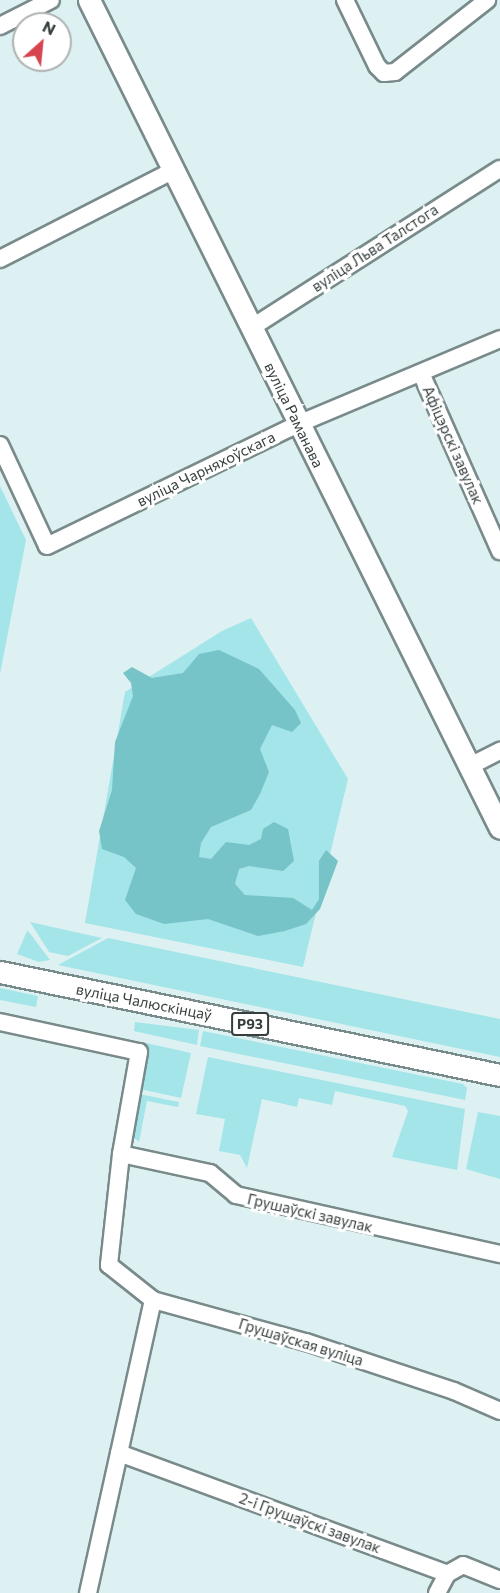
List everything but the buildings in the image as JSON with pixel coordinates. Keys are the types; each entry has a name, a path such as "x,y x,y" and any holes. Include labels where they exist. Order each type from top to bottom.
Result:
{"main road":[{"name":"вуліца Раманава","path":"89,0 500,828"},
{"name":"вуліца Чалюскінцаў","path":"0,972 500,1075"}],"street":[{"path":"0,26 51,0"},
{"path":"345,0 377,66 384,73 395,72 487,0"},
{"name":"вуліца Льва Талстога","path":"251,328 500,169"},
{"path":"0,259 174,170"},
{"name":"вуліца Чарняхоўскага","path":"0,445 47,546 298,424 500,339"},
{"name":"Афіцэрскі завулак","path":"421,373 500,551"},
{"path":"470,766 500,751"},
{"path":"0,1022 139,1052 121,1154"},
{"name":"Грушаўскі завулак","path":"121,1154 210,1173 236,1196 500,1254"},
{"name":"Грушаўская вуліца","path":"121,1154 109,1265 153,1300 306,1342 454,1391 500,1411"},
{"path":"88,1593 153,1300"},
{"name":"2-і Грушаўскі завулак","path":"119,1453 447,1574"},
{"path":"437,1593 447,1574 463,1565 500,1580"}],"shaded area":[{"path":"0,486 26,540 0,674"},
{"path":"251,618 348,779 303,967 85,923 125,692 222,631"},
{"path":"219,650 259,669 295,710 301,723 292,732 272,725 260,749 269,772 260,794 251,810 211,827 201,843 199,857 211,859 226,842 249,845 261,839 263,829 274,822 288,829 294,861 283,871 249,866 239,869 235,884 245,895 293,898 312,910 319,899 319,861 326,850 338,861 320,909 306,924 258,936 208,919 164,924 136,914 125,900 136,868 124,857 102,849 99,831 112,790 115,742 133,696 131,683 123,673 132,667 152,678 183,673 199,654"},
{"path":"30,922 102,938 68,956 49,952"},
{"path":"27,931 50,960 39,962 17,954"},
{"path":"108,938 500,1019 500,1057 58,965"},
{"path":"0,988 38,996 36,1007 0,1000"},
{"path":"135,1022 199,1030 197,1045 134,1031"},
{"path":"203,1031 463,1084 467,1088 465,1100 200,1046"},
{"path":"146,1043 191,1053 181,1098 140,1089"},
{"path":"208,1057 465,1109 457,1170 392,1157 408,1111 405,1106 335,1091 332,1105 299,1098 297,1107 262,1099 247,1168 240,1155 219,1151 225,1119 196,1114"},
{"path":"139,1094 179,1102 178,1107 147,1101 139,1142 131,1135"},
{"path":"478,1112 500,1116 500,1179 466,1169"}]}
